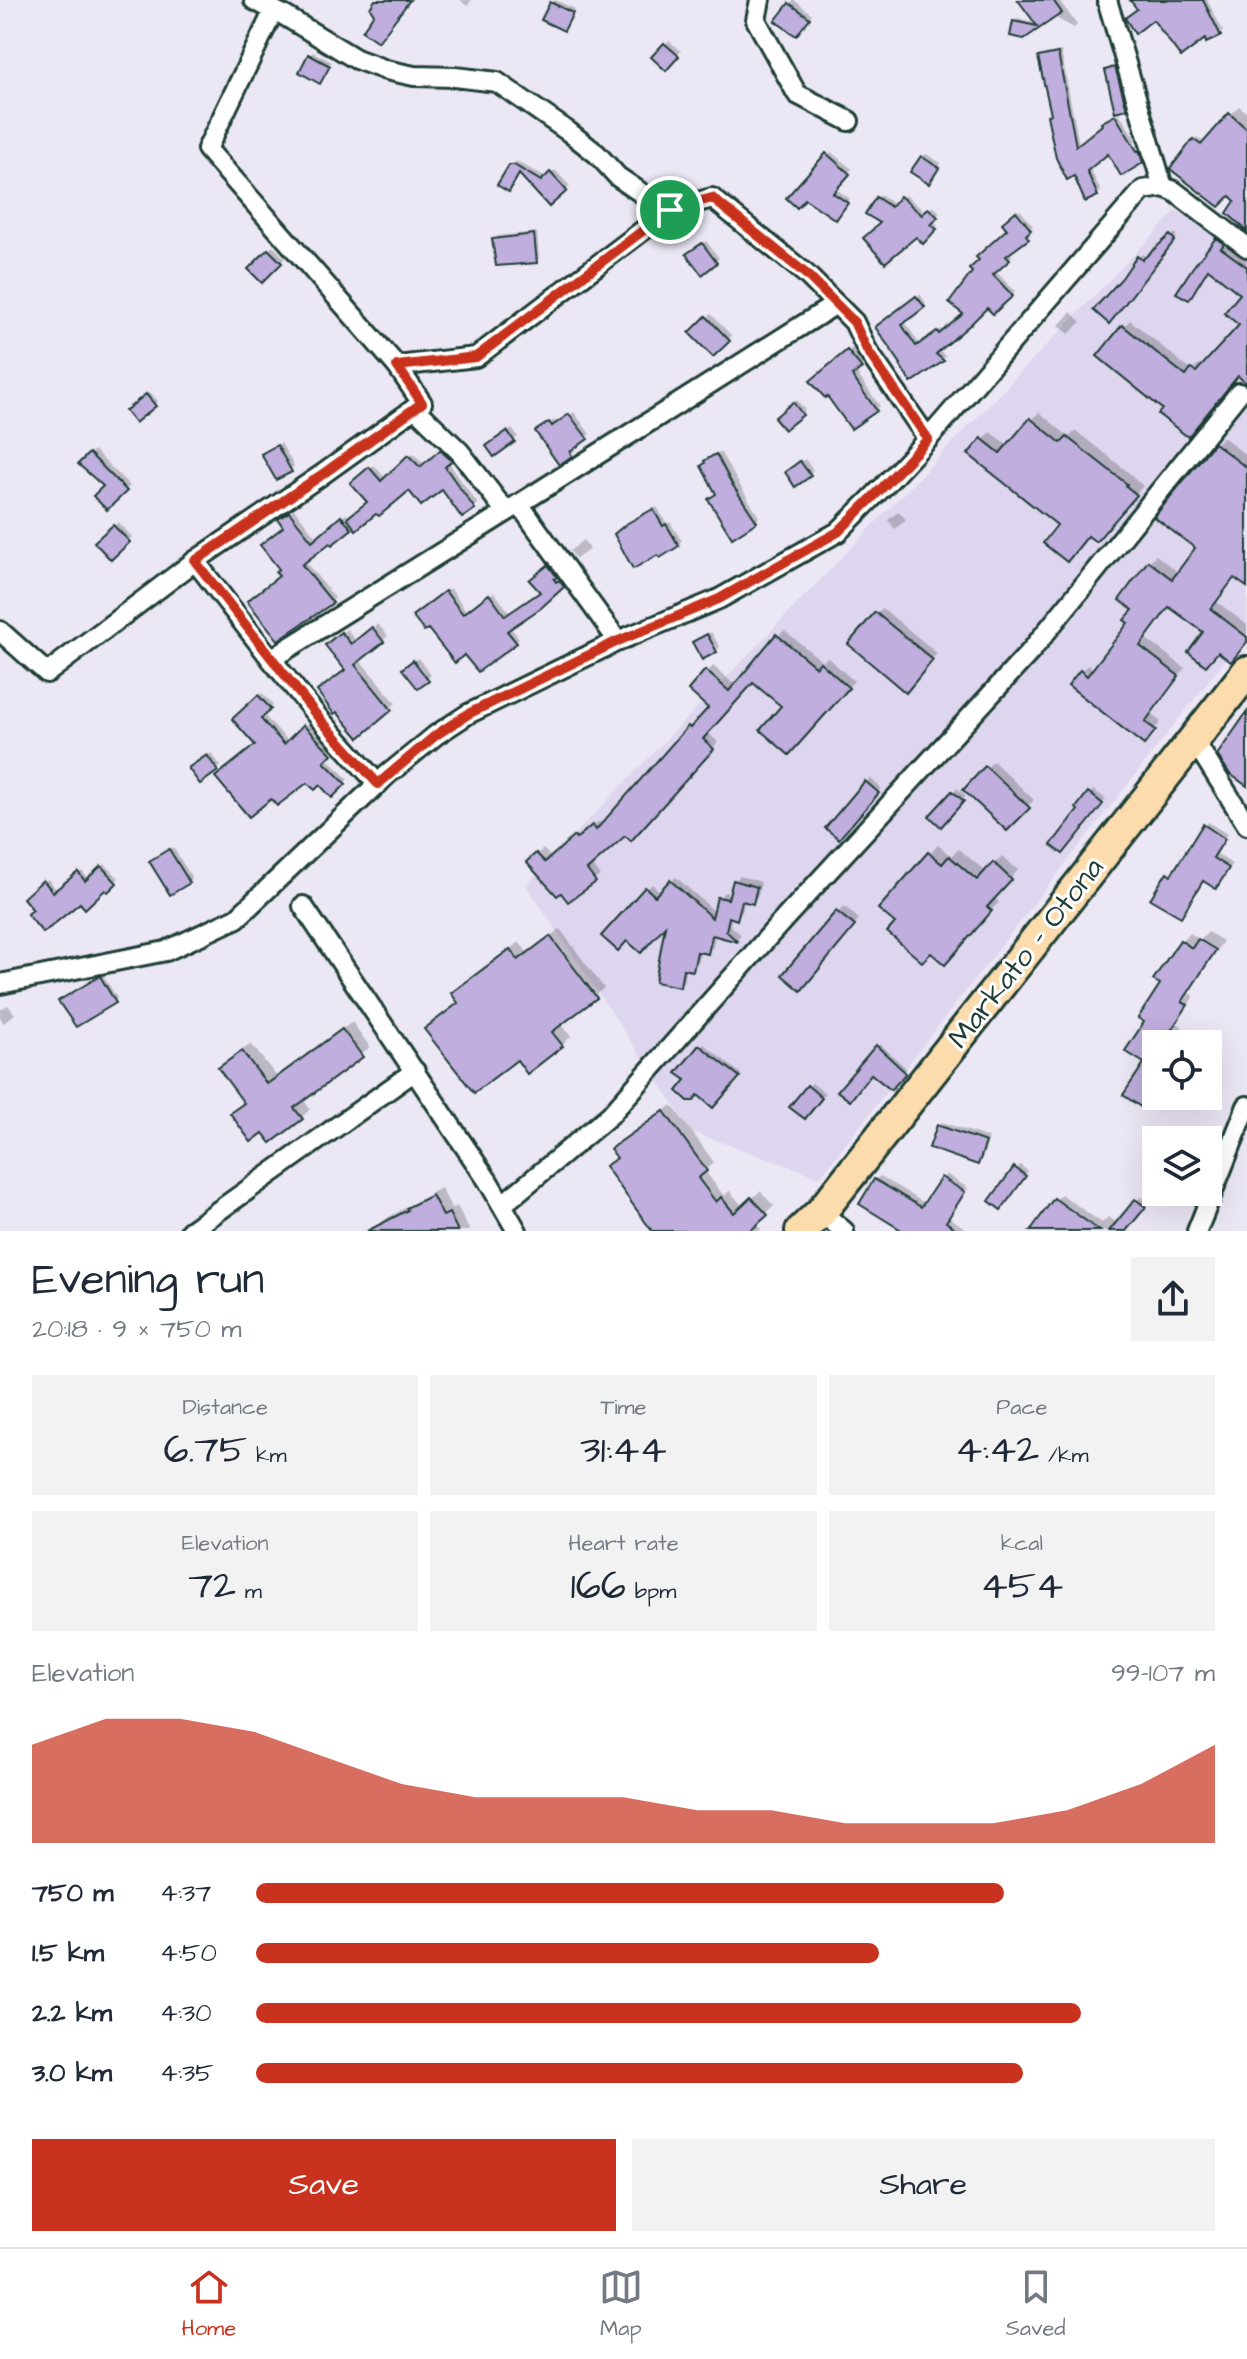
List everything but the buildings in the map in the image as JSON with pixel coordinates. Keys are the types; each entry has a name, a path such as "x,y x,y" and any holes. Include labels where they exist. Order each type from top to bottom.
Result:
{"main road":[{"name":"Markato - Otona","path":"822,1225 1247,672"}],"street":[{"path":"254,0 345,53 386,70 414,76 497,82 569,132 597,154 618,177 670,210"},
{"path":"760,0 756,20 797,94 849,121"},
{"path":"1107,0 1163,187"},
{"path":"0,631 47,673 195,561 422,403 397,366 207,149 274,10"},
{"path":"0,984 166,951 237,918 378,784 436,735 468,714 618,641 719,599 838,532 928,439 1143,190 1163,187 1187,199 1247,247"},
{"path":"397,366 476,357 670,210 712,198 806,274 854,322 867,350 928,439"},
{"path":"271,659 836,304"},
{"path":"502,1205 610,1115 785,918 1030,652 1239,393"},
{"path":"415,408 512,508 618,641"},
{"path":"195,561 318,717 378,784"},
{"path":"1194,740 1247,825"},
{"path":"303,906 488,1181 517,1231"},
{"path":"190,1231 415,1071"},
{"path":"1197,1231 1247,1106"}],"shaded area":[{"path":"1177,210 1247,255 1247,632 820,1177 692,1132 526,885"}],"route":[{"path":"712,198 806,274 854,322 867,350 928,439 838,532 719,599 618,641 468,714 436,735 378,784 318,717 195,561 422,403 397,366 476,357 670,210 712,198"}]}
